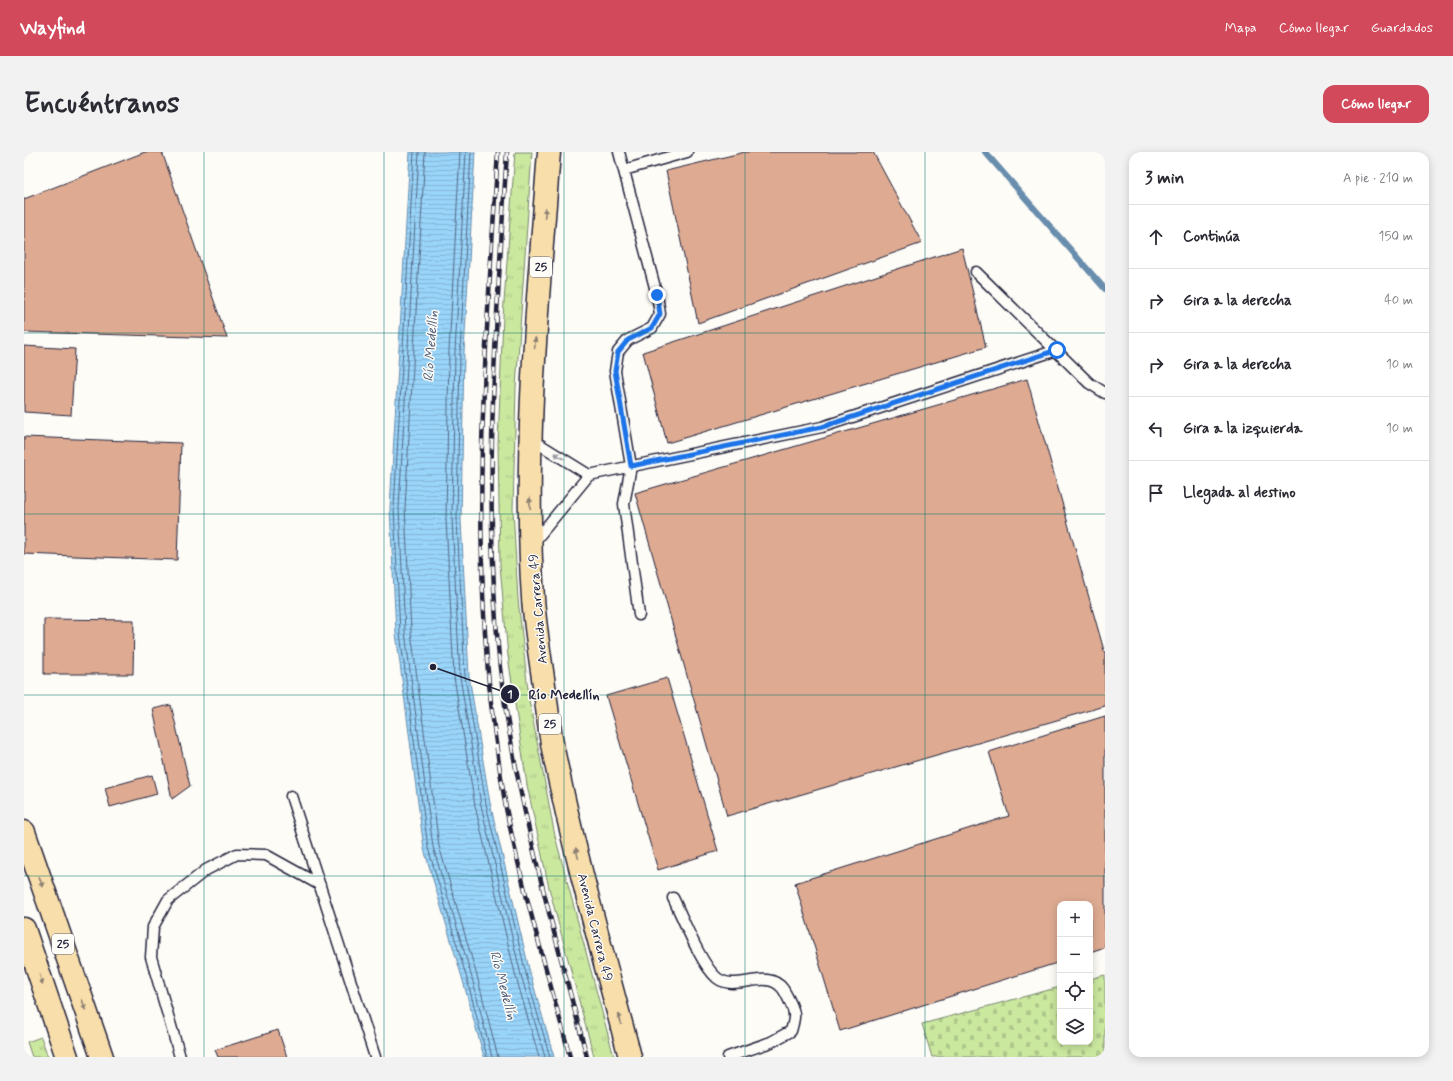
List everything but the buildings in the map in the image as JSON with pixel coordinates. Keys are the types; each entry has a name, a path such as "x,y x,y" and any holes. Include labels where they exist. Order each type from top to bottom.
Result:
{"highway":[{"name":"Avenida Carrera 49","path":"549,152 532,382 529,488 533,599 553,746 569,823 630,1057"},
{"name":"25","path":"25,834 102,1057"},
{"name":"25","path":"24,929 67,1057"}],"lane":[{"path":"619,152 657,295 660,314 652,328 628,340 618,352 615,371 631,466 624,504 639,615"},
{"path":"624,170 687,152"},
{"path":"976,272 1089,382 1105,393"},
{"path":"531,545 589,475 822,427 1057,350"},
{"path":"530,438 589,475"},
{"path":"291,796 375,1057"},
{"path":"180,1057 151,957 153,927 168,900 206,870 237,854 266,855 320,885"},
{"path":"673,898 705,964 717,978 727,983 763,980 772,981 782,988 792,1005 795,1017 791,1031 771,1042 728,1057"}],"green space":[{"path":"515,152 532,152 516,387 513,510 518,599 529,700 555,836 614,1057 594,1057 549,888 527,785 508,656 500,565 498,443 503,316"},
{"path":"1105,975 1105,1057 932,1057 922,1024 1057,988 1057,1045 1093,1045 1093,978"},
{"path":"41,1037 48,1057 32,1057 27,1042"}],"water":[{"path":"410,152 475,152 464,352 461,520 469,676 490,803 530,973 554,1057 484,1057 424,849 396,633 390,508"}],"waterway":[{"path":"985,152 1105,289"}],"railway":[{"path":"498,152 482,428 482,565 485,634 491,703 506,808 528,902 570,1057"},
{"path":"507,152 495,341 492,468 494,595 499,658 503,695 514,758 530,833 587,1057"}],"place":[{"name":"Río Medellín","path":"433,667"}],"route":[{"path":"657,295 660,314 652,328 628,340 618,352 615,371 631,466 822,427 1057,350"}]}
